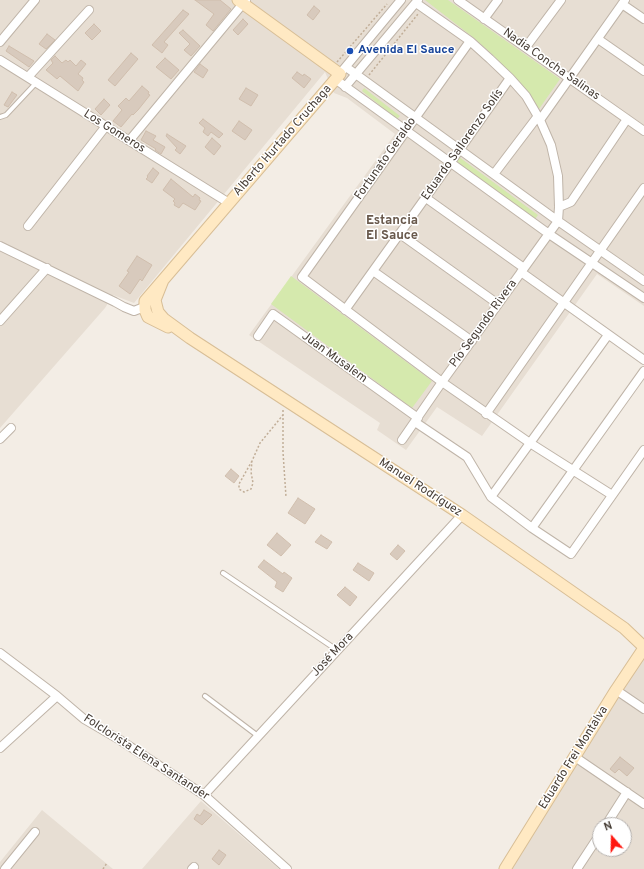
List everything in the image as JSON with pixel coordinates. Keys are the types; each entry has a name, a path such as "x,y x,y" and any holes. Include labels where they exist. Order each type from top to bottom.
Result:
{"street":[{"path":"0,42 35,0"},
{"name":"Alberto Hurtado Cruchaga","path":"163,280 338,72 401,0"},
{"name":"Nadia Concha Salinas","path":"458,0 644,131"},
{"path":"484,19 498,0"},
{"path":"526,48 561,0"},
{"path":"129,141 242,1 338,72 345,87 452,162 549,234 644,298"},
{"path":"417,1 423,8 470,41 510,78 526,96 539,118 551,145 559,186 558,221"},
{"name":"Alberto Hurtado Cruchaga","path":"345,87 417,1"},
{"path":"494,174 570,78 624,2 644,19"},
{"path":"28,77 89,10"},
{"path":"598,39 644,71"},
{"name":"Fortunato Geraldo","path":"345,310 302,277 470,41"},
{"name":"Los Gomeros","path":"0,60 229,203"},
{"path":"338,72 355,74 558,221 643,279"},
{"name":"Eduardo Sallorenzo Solís","path":"345,310 452,162 510,78"},
{"path":"559,207 571,202 627,119"},
{"path":"28,226 106,126"},
{"path":"486,414 644,188"},
{"path":"426,198 523,270 564,303 644,360"},
{"name":"Pío Segundo Rivera","path":"402,440 558,221"},
{"path":"400,234 498,304"},
{"path":"0,246 134,311 144,307 145,302 163,280"},
{"path":"0,321 47,268"},
{"path":"373,271 472,342"},
{"name":"Manuel Rodríguez","path":"163,280 156,296 156,303 158,312 164,319 190,338 462,514 624,628 644,647"},
{"name":"Manuel Rodríguez","path":"144,307 146,314 151,319 190,338"},
{"path":"345,310 486,414 612,495"},
{"name":"Juan Musalem","path":"258,336 273,314 416,420"},
{"path":"491,497 608,335"},
{"path":"532,528 644,371"},
{"path":"416,420 467,456 491,497 532,528 571,554 644,450"},
{"path":"0,439 11,428"},
{"name":"José Mora","path":"204,795 462,514"},
{"name":"Eduardo Frei Montalva","path":"505,869 644,647"},
{"name":"Folclorista Elena Santander","path":"0,653 57,696 84,719 120,740 204,795 287,869"},
{"path":"616,690 644,709"},
{"path":"0,748 57,696"},
{"path":"575,757 644,804"},
{"path":"611,817 627,792"},
{"path":"5,869 35,832"},
{"path":"577,869 592,846"}],"lane":[{"path":"0,118 6,115 36,83"},
{"path":"222,573 337,650"},
{"path":"205,696 258,736"}],"path":[{"path":"338,72 390,0"},
{"path":"364,81 423,8"},
{"path":"284,398 283,452 286,497"},
{"path":"252,461 251,472 253,483 250,489 244,492 239,489 239,484 260,443 283,415"},
{"path":"103,869 108,863"}],"shaded area":[{"path":"0,0 644,0 644,306 597,274 482,436 437,407 406,450 377,430 380,423 249,335 395,134 347,98 334,93 325,72 134,303 113,295 105,308 0,428"},
{"path":"641,650 644,652 644,869 498,869"},
{"path":"201,801 279,869 142,869"},
{"path":"42,810 113,869 0,869 0,862"}],"green space":[{"path":"425,0 448,0 560,79 539,109 521,85 494,56 474,38"},
{"path":"364,88 400,116 397,119 362,91"},
{"path":"459,157 538,215 535,219 456,161"},
{"path":"291,276 432,381 412,408 271,304"}],"building":[{"path":"195,0 220,0 231,9 213,31 206,25 214,14"},
{"path":"314,6 320,11 313,20 307,15"},
{"path":"183,10 189,14 164,42 168,45 162,53 152,45"},
{"path":"243,19 248,24 238,35 233,30"},
{"path":"94,24 101,31 92,40 85,33"},
{"path":"183,30 200,46 191,56 184,50 190,44 179,33"},
{"path":"47,34 55,40 46,49 39,44"},
{"path":"9,46 34,61 29,67 6,51"},
{"path":"131,53 138,59 115,86 108,80"},
{"path":"55,56 62,63 66,60 68,62 70,60 76,66 81,60 86,64 78,74 83,78 82,80 84,82 78,91 60,76 57,79 46,70 53,63 51,60"},
{"path":"165,58 179,70 171,79 156,67"},
{"path":"200,64 208,70 203,78 194,72"},
{"path":"297,72 303,76 304,74 311,79 304,88 292,78"},
{"path":"142,86 149,92 148,94 150,95 121,127 113,121 122,110 118,106 126,98 129,101"},
{"path":"246,88 258,95 251,106 239,99"},
{"path":"12,92 17,95 8,107 4,105"},
{"path":"104,99 110,105 101,115 95,109"},
{"path":"203,119 223,134 219,138 211,132 208,136 203,132 205,128 199,123"},
{"path":"239,121 252,130 245,140 232,131"},
{"path":"146,131 156,136 153,140 165,147 161,154 155,150 156,149 141,140"},
{"path":"167,134 186,146 180,154 175,150 177,148 166,136"},
{"path":"212,138 221,146 214,155 205,147"},
{"path":"153,168 159,173 152,183 146,179"},
{"path":"171,179 193,197 195,194 200,198 199,200 201,201 195,210 183,203 179,208 174,205 175,203 173,201 175,199 163,190"},
{"path":"137,256 152,265 142,281 140,279 130,294 119,286 129,272 127,271"},
{"path":"231,469 239,476 234,483 225,476"},
{"path":"298,498 315,509 305,524 288,513"},
{"path":"277,533 291,545 281,556 267,545"},
{"path":"321,535 332,542 327,549 315,542"},
{"path":"398,545 405,551 397,560 390,554"},
{"path":"264,560 283,574 284,572 292,578 283,592 275,587 277,582 258,567"},
{"path":"358,563 374,573 369,581 353,570"},
{"path":"345,587 357,597 350,606 337,595"},
{"path":"620,757 634,768 627,776 619,769 615,773 610,769"},
{"path":"204,810 212,815 202,825 194,819 197,814 200,816"},
{"path":"219,850 226,855 219,865 212,859"}],"place":[{"name":"Avenida El Sauce","path":"350,51"}],"district":[{"name":"Estancia El Sauce","path":"392,228"}]}
